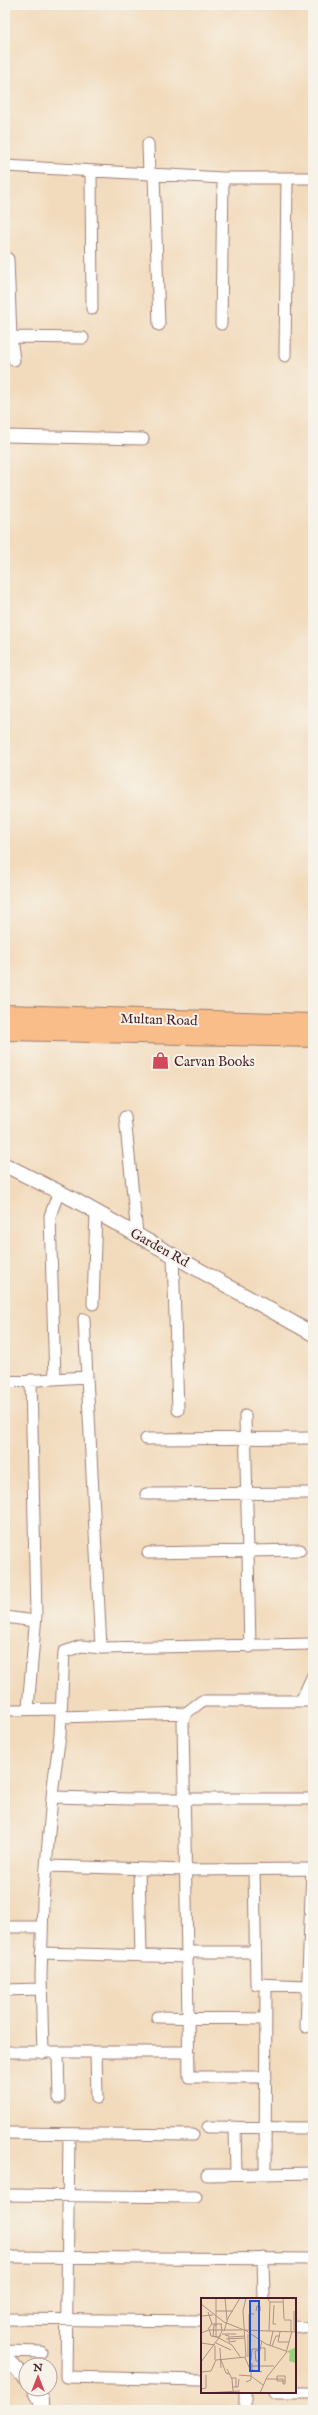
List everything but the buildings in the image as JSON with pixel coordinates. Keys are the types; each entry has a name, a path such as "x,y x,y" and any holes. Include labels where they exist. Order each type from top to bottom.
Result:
{"main road":[{"name":"Multan Road","path":"5,1014 313,1023"},
{"name":"Multan Road","path":"5,1031 313,1038"}],"street":[{"path":"148,144 152,174 159,325"},
{"path":"5,166 223,178 313,178"},
{"path":"91,171 92,309"},
{"path":"220,324 223,178"},
{"path":"285,356 287,178"},
{"path":"5,257 8,259 11,336 14,360"},
{"path":"11,336 83,338"},
{"path":"5,436 142,439"},
{"path":"125,1117 137,1234"},
{"name":"Garden Rd","path":"5,1165 59,1191 313,1334"},
{"path":"55,1379 50,1216 59,1191"},
{"path":"93,1304 96,1212"},
{"path":"173,1255 178,1410"},
{"path":"84,1319 101,1648"},
{"path":"5,1382 86,1377"},
{"path":"28,1708 35,1621 31,1380"},
{"path":"245,1416 250,1647"},
{"path":"146,1439 313,1438"},
{"path":"146,1494 311,1493"},
{"path":"148,1553 300,1550"},
{"path":"5,1617 35,1621"},
{"path":"43,2052 41,1989 42,1927 52,1797 61,1713 64,1652 81,1646 101,1648 250,1647 313,1644"},
{"path":"301,1701 313,1675"},
{"path":"266,2077 189,2078 183,1721 186,1713 202,1701 313,1701"},
{"path":"5,1710 28,1708 61,1713 186,1713"},
{"path":"52,1797 313,1799"},
{"path":"46,1866 186,1870 312,1869 307,1986 308,2021"},
{"path":"139,1869 141,1956"},
{"path":"254,1870 256,1984 307,1986"},
{"path":"5,1927 42,1927"},
{"path":"41,1953 141,1956 255,1952"},
{"path":"265,2174 266,1985"},
{"path":"5,1990 41,1989"},
{"path":"157,2017 266,2019"},
{"path":"5,2052 189,2052"},
{"path":"58,2052 59,2098"},
{"path":"96,2052 97,2098"},
{"path":"208,2127 313,2128"},
{"path":"235,2127 236,2174"},
{"path":"5,2133 193,2135"},
{"path":"68,2134 66,2377 201,2380"},
{"path":"207,2175 313,2173"},
{"path":"5,2195 196,2197"},
{"path":"5,2257 313,2259"},
{"path":"263,2258 264,2298"},
{"path":"5,2319 201,2321"},
{"path":"5,2351 41,2352"},
{"path":"5,2358 18,2371"},
{"path":"245,2393 245,2410"},
{"path":"274,2393 313,2393"},
{"path":"39,2397 41,2400 40,2410"}],"place":[{"name":"Carvan Books","path":"161,1061"}]}
